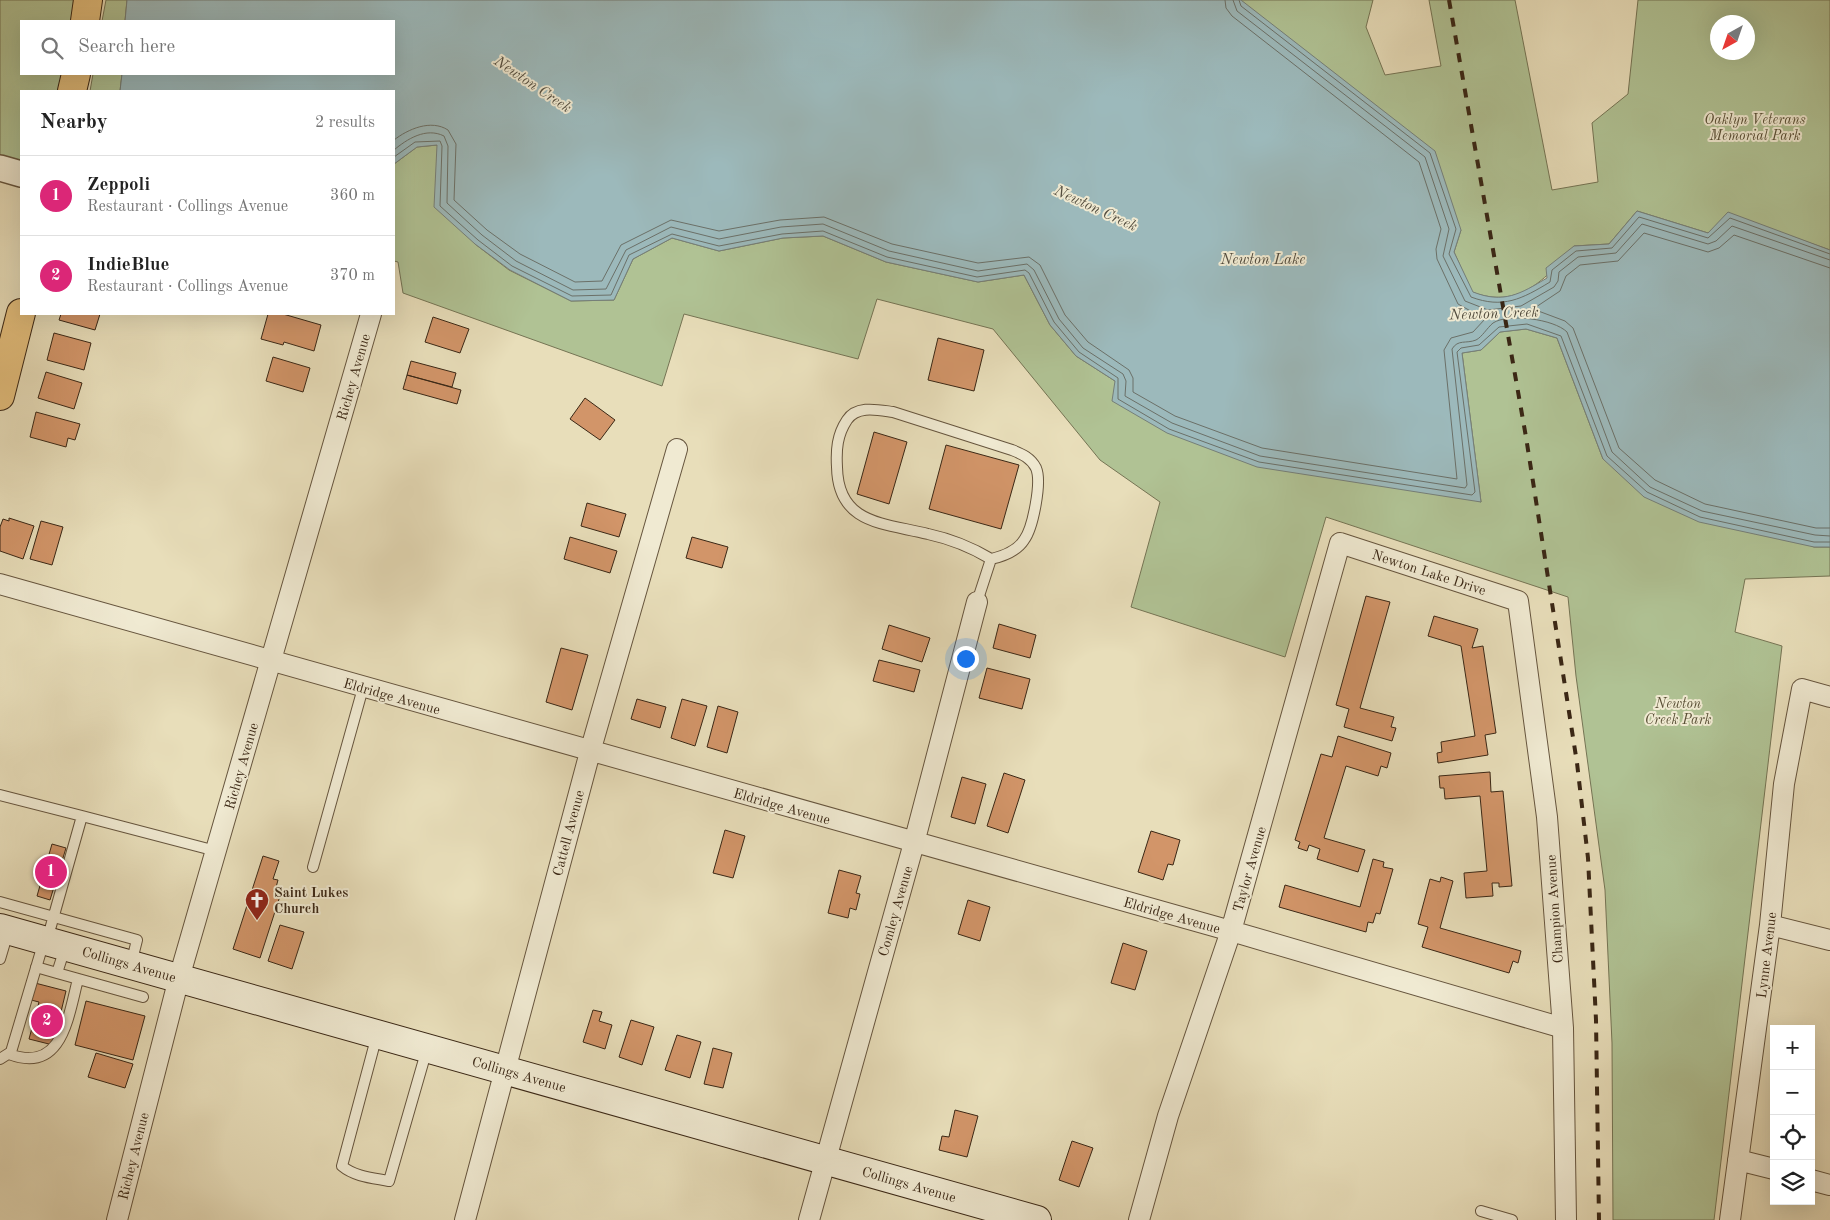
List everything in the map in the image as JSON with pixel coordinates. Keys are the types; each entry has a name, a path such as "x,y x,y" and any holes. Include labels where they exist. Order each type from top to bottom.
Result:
{"highway":[{"path":"85,20 88,0"},
{"path":"72,90 76,75"},
{"path":"0,396 20,315"}],"main road":[{"name":"Collings Avenue","path":"4,929 52,936 131,965 1037,1220"}],"street":[{"path":"0,168 20,174"},
{"name":"Richey Avenue","path":"117,1220 179,978 372,315"},
{"name":"Cattell Avenue","path":"466,1220 504,1070 590,752 677,448"},
{"name":"Newton Lake Drive","path":"1340,543 1518,601"},
{"name":"Taylor Avenue","path":"1139,1220 1168,1116 1231,931 1340,543"},
{"name":"Eldridge Avenue","path":"0,584 590,752 1231,931 1563,1028"},
{"name":"Champion Avenue","path":"1518,601 1547,817 1563,1028 1566,1220"},
{"name":"Comley Avenue","path":"809,1220 914,843 977,602"},
{"name":"Lynne Avenue","path":"1730,1220 1770,925 1784,784 1802,689 1830,697"},
{"path":"1770,925 1830,940"},
{"path":"1738,1160 1770,1168"},
{"path":"1815,1181 1830,1185"}],"lane":[{"path":"873,409 893,412 1028,456 1036,469 1038,480 1030,526 1025,540 1015,550 1002,557 991,559 962,543 871,522 859,515 846,503 837,478 836,446 842,427 849,416 858,411 873,409"},
{"path":"977,602 991,559"},
{"path":"313,867 363,688"},
{"path":"0,795 216,851"},
{"path":"78,979 69,1014 55,1048 43,1057 24,1060 4,1056 36,967 52,936 82,816"},
{"path":"0,902 52,936 57,973"},
{"path":"0,960 4,929"},
{"path":"36,967 143,997"},
{"path":"377,1034 342,1166 348,1171 389,1181 427,1048"},
{"path":"1481,1212 1512,1220"}],"green space":[{"path":"0,0 88,0 85,20 20,20 20,75 76,75 72,90 20,90 20,177 0,171"},
{"path":"106,0 127,0 125,20 102,20"},
{"name":"Oaklyn Veterans Memorial Park","path":"1241,0 1373,0 1366,27 1385,75 1441,66 1429,0 1515,0 1552,190 1598,182 1592,123 1628,94 1638,0 1830,0 1830,250 1793,237 1708,233 1637,211 1609,244 1574,246 1542,280 1518,294 1504,297 1489,297 1472,292 1454,252 1461,230"},
{"path":"93,75 122,75 120,90 90,90"},
{"name":"Newton Creek Park","path":"437,145 475,244 509,270 571,301 614,300 633,259 672,238 719,251 783,238 823,236 886,262 978,282 1024,275 1050,325 1076,356 1115,381 1481,502 1462,353 1481,350 1500,332 1526,329 1557,338 1603,459 1814,547 1830,547 1830,576 1745,579 1735,632 1782,646 1714,1220 1613,1220 1612,1043 1605,890 1576,676 1568,597 1326,517 1285,657 1131,607 1160,502 1100,460 993,329 877,299 858,359 684,314 662,386 403,293 398,262 395,261 395,163 417,147"}],"water":[{"name":"Newton Lake","path":"127,0 1241,0 1435,151 1461,230 1454,252 1473,292 1494,297 1512,296 1520,293 1547,278 1546,268 1574,246 1609,244 1637,211 1708,233 1728,212 1830,250 1830,547 1814,547 1699,522 1644,497 1603,459 1557,338 1526,329 1500,332 1481,350 1462,353 1481,502 1257,467 1167,433 1112,401 1115,381 1076,356 1050,325 1024,275 978,282 886,262 823,236 783,238 719,251 672,238 633,259 614,300 571,301 510,270 475,244 434,207 437,145 417,147 395,163 395,90 120,90 122,75 395,75 395,20 125,20"}],"building":[{"path":"61,315 100,315 95,330 59,320"},
{"path":"268,315 286,315 321,325 314,351 284,342 283,345 261,339"},
{"path":"433,317 469,329 460,353 425,342"},
{"path":"54,333 91,343 84,370 47,360"},
{"path":"938,338 984,350 974,391 928,380"},
{"path":"273,357 310,368 303,392 266,381"},
{"path":"411,361 456,373 452,387 407,375"},
{"path":"46,372 82,383 74,409 38,398"},
{"path":"407,375 461,390 457,404 403,389"},
{"path":"585,398 615,420 600,440 570,419"},
{"path":"36,412 80,424 75,440 68,438 66,447 30,437"},
{"path":"874,432 907,442 889,504 857,494"},
{"path":"946,445 1019,465 1001,529 929,509"},
{"path":"587,503 626,514 619,537 581,526"},
{"path":"9,518 34,526 23,559 0,551 0,527 3,519 9,521"},
{"path":"41,521 63,527 52,565 30,559"},
{"path":"570,537 617,551 610,573 564,559"},
{"path":"692,537 728,547 722,568 686,558"},
{"path":"1366,596 1390,602 1360,708 1394,717 1391,727 1396,728 1392,741 1344,727 1349,709 1336,705"},
{"path":"1434,616 1478,629 1472,648 1483,646 1496,733 1485,735 1488,755 1438,763 1437,753 1442,752 1441,742 1475,736 1461,646 1428,636"},
{"path":"999,624 1036,635 1030,658 993,648"},
{"path":"889,625 930,638 922,662 882,649"},
{"path":"561,648 588,655 572,710 546,702"},
{"path":"879,660 920,670 914,692 873,681"},
{"path":"987,668 1030,679 1022,709 979,698"},
{"path":"637,699 666,707 660,728 631,719"},
{"path":"682,699 707,706 695,746 671,738"},
{"path":"718,706 738,712 727,753 707,747"},
{"path":"1338,736 1391,753 1387,768 1381,766 1378,776 1346,766 1324,838 1365,850 1358,872 1317,859 1320,849 1309,845 1307,851 1298,848 1300,842 1295,840 1321,754 1332,757"},
{"path":"1490,772 1491,792 1503,791 1512,886 1499,887 1499,883 1492,883 1493,896 1466,898 1464,873 1487,871 1480,796 1445,799 1444,788 1440,788 1439,776"},
{"path":"1004,773 1025,780 1008,833 987,826"},
{"path":"962,777 986,784 975,824 951,817"},
{"path":"725,830 745,836 733,878 713,873"},
{"path":"1151,831 1180,840 1173,865 1168,864 1163,880 1138,872"},
{"path":"52,844 66,848 50,900 37,896"},
{"name":"Saint Lukes Church","path":"263,856 279,861 273,879 278,880 275,891 281,893 260,958 233,949"},
{"path":"1373,859 1384,862 1383,867 1393,869 1380,914 1376,913 1373,923 1368,922 1366,932 1279,907 1285,885 1360,907"},
{"path":"839,870 861,876 856,893 860,894 856,910 850,908 848,918 828,913"},
{"path":"1441,877 1453,881 1440,928 1521,951 1518,963 1513,961 1509,973 1422,947 1428,927 1418,924 1430,879 1440,882"},
{"path":"968,900 990,907 980,941 958,934"},
{"path":"280,925 304,932 292,969 268,961"},
{"path":"1123,943 1147,951 1135,990 1111,983"},
{"path":"35,983 66,991 53,1045 29,1039 39,1002 31,1000"},
{"path":"86,1001 145,1016 133,1060 75,1045"},
{"path":"593,1010 602,1012 599,1021 612,1025 605,1049 583,1042"},
{"path":"631,1020 654,1027 642,1065 619,1057"},
{"path":"677,1035 701,1042 690,1078 665,1070"},
{"path":"713,1048 732,1053 723,1088 704,1084"},
{"path":"96,1053 133,1064 125,1088 88,1077"},
{"path":"955,1110 978,1116 967,1157 939,1150 942,1136 949,1137"},
{"path":"1072,1141 1093,1148 1079,1187 1059,1180"}],"railway":[{"path":"1449,0 1526,437 1577,763 1588,858 1596,1020 1599,1220"}],"place":[{"name":"Zeppoli","path":"51,872"},
{"name":"Saint Lukes Church","path":"257,921"},
{"name":"IndieBlue","path":"47,1021"}],"water label":[{"name":"Newton Creek","path":"533,84"},
{"name":"Newton Creek","path":"1096,208"},
{"name":"Newton Creek","path":"1494,313"}]}
